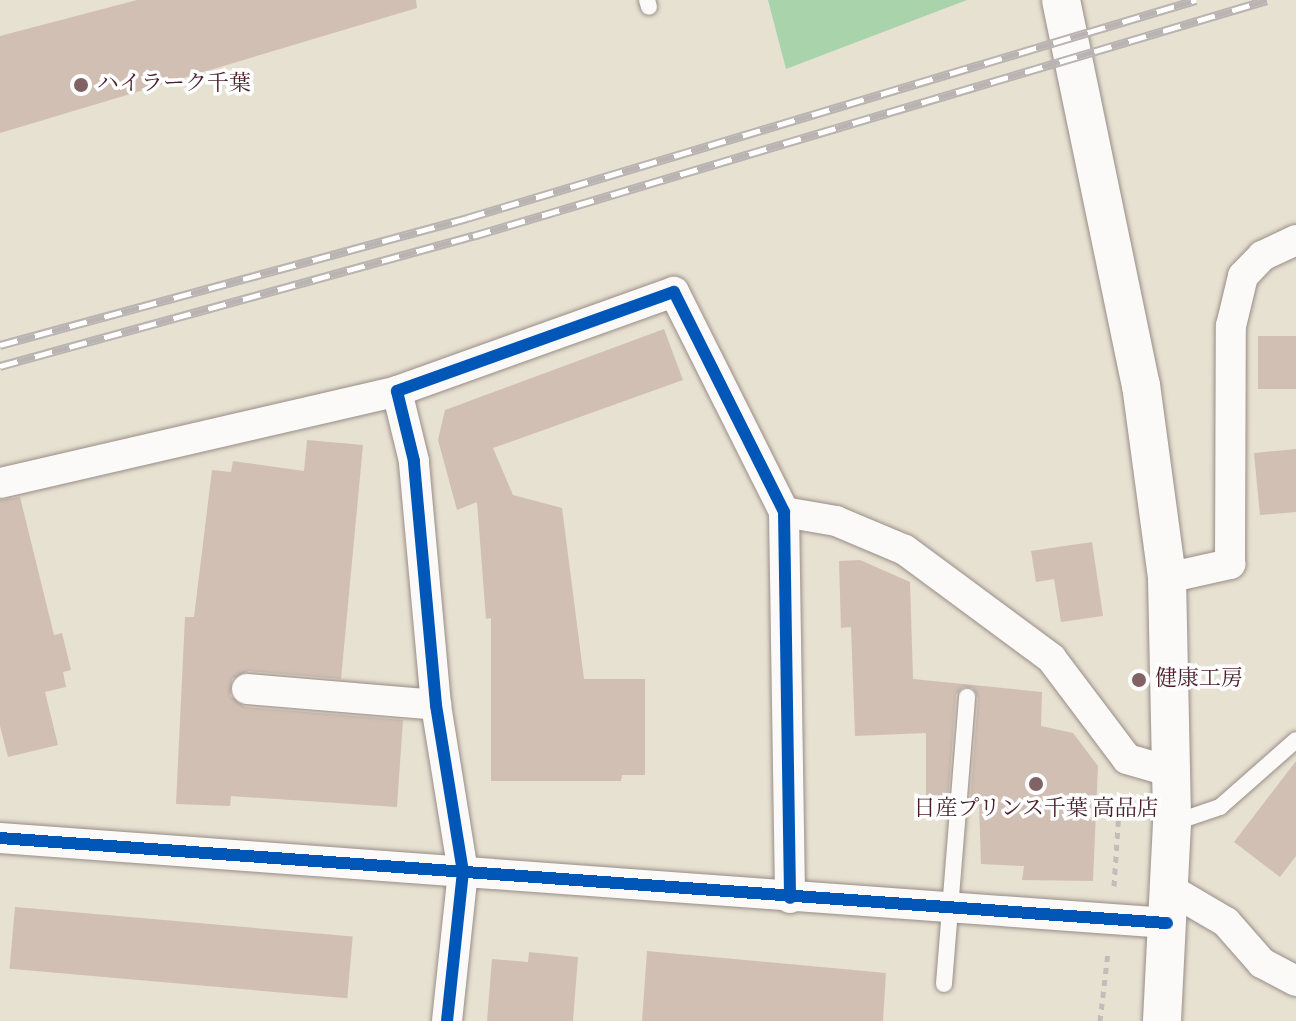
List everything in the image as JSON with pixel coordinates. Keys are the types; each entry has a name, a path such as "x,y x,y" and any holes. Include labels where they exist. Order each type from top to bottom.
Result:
{"street":[{"path":"1061,0 1141,385 1167,578 1172,823 1162,1021"},
{"path":"1167,578 1230,564 1231,326 1243,276 1262,256 1296,240"},
{"path":"0,483 397,391 674,292 784,512 790,898"},
{"path":"397,391 414,461 436,705 463,872 447,1021"},
{"path":"784,512 836,521 905,550 1051,658 1127,759 1172,772"},
{"path":"247,689 436,705"},
{"path":"0,838 952,909 1168,906 1226,922 1262,963 1296,981"}],"lane":[{"path":"944,984 967,697"},
{"path":"1172,823 1220,807 1296,740"}],"path":[{"path":"1114,894 1120,796"},
{"path":"1100,1021 1109,951"}],"green space":[{"path":"768,0 967,0 786,69"}],"building":[{"name":"ハイラーク千葉","path":"137,0 416,0 417,8 0,133 0,36"},
{"path":"664,329 683,380 493,448 513,495 562,508 584,679 645,679 645,775 622,775 621,781 491,781 491,618 486,619 477,502 457,510 438,440 445,410"},
{"path":"1258,336 1296,336 1296,389 1258,389"},
{"path":"307,440 363,445 341,679 248,671 232,679 230,696 245,707 403,720 397,807 231,796 230,806 176,804 185,617 194,617 212,470 231,472 233,461 304,471"},
{"path":"1296,449 1296,512 1260,515 1254,453"},
{"path":"20,497 54,635 62,633 71,670 63,672 66,687 45,692 58,745 8,757 0,726 0,500"},
{"path":"1092,542 1103,616 1061,622 1054,579 1036,582 1031,551"},
{"path":"860,560 910,582 913,679 1042,692 1041,726 1073,733 1098,766 1093,881 1022,880 1024,866 981,864 979,803 970,802 978,698 973,688 963,687 956,695 948,800 926,798 926,733 855,736 851,627 841,628 839,561"},
{"path":"1296,761 1296,856 1280,877 1234,842"},
{"path":"15,907 353,937 347,998 10,969"},
{"path":"647,951 886,973 883,1021 642,1021"},
{"path":"529,952 578,957 573,1021 487,1021 492,959 528,962"}],"railway":[{"path":"0,345 467,218 1196,0"},
{"path":"0,366 473,236 1267,0"}],"cycle path":[{"path":"447,1021 463,872 436,705 414,461 397,391 674,292 784,512 790,898"},
{"path":"0,838 1167,923"}],"place":[{"name":"ハイラーク千葉","path":"81,85"},
{"name":"健康工房","path":"1139,680"},
{"name":"日産プリンス千葉 高品店","path":"1036,784"}]}
